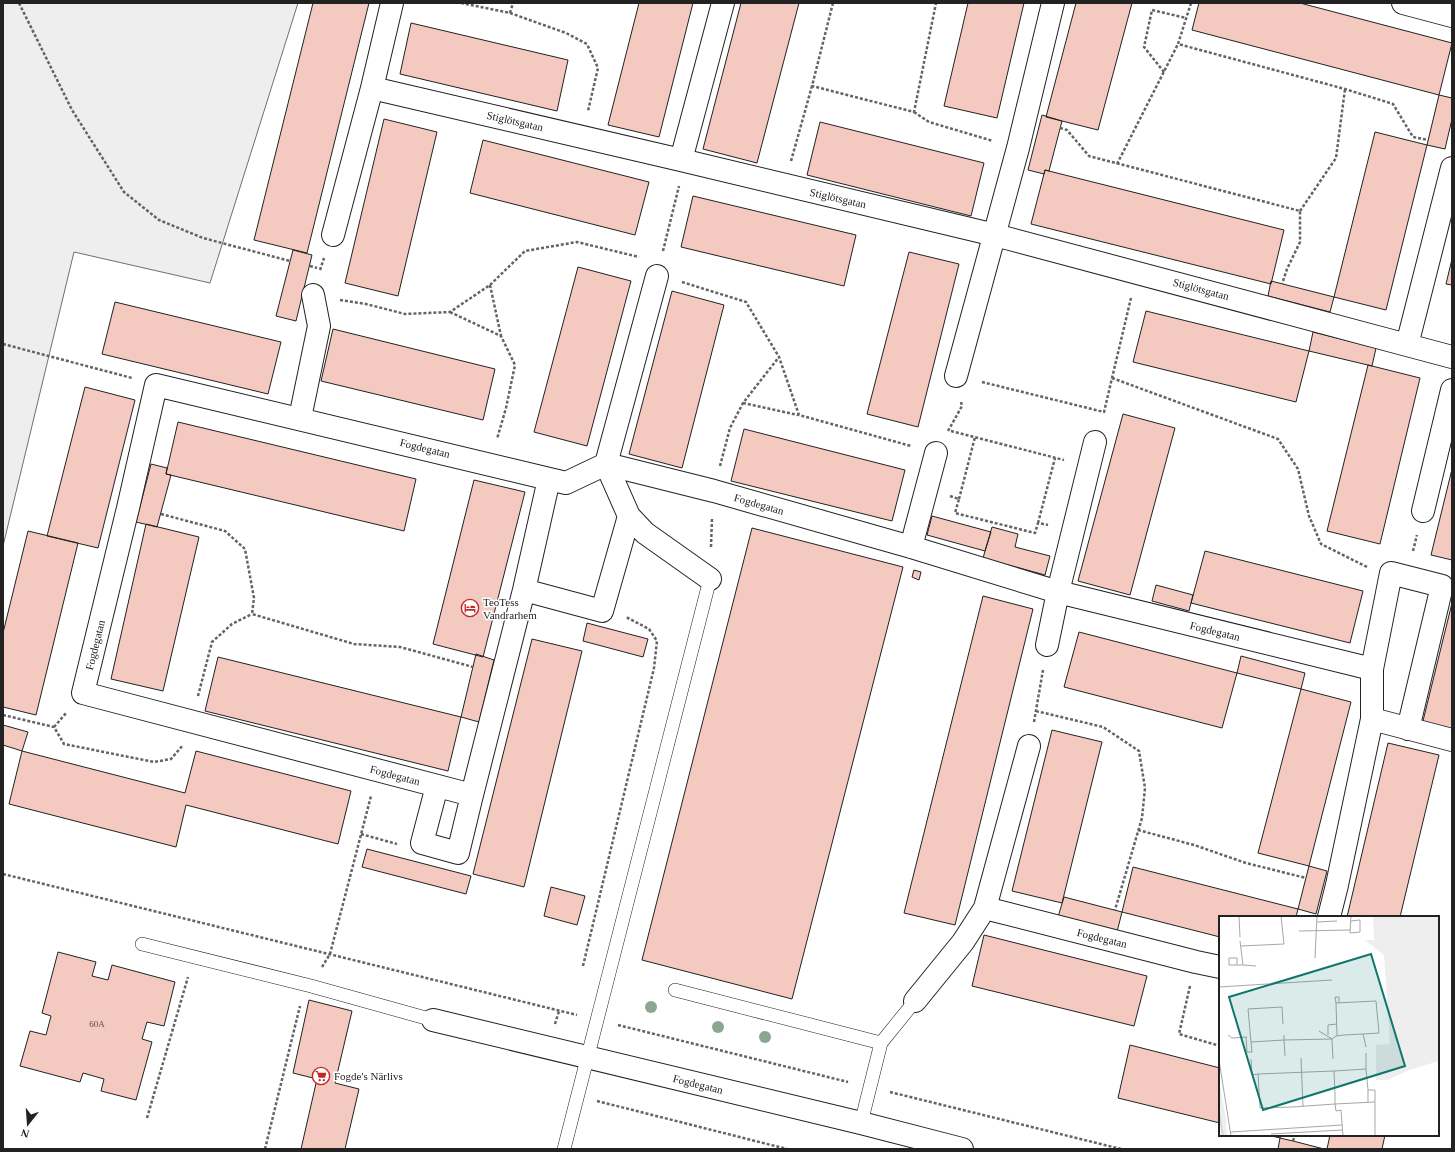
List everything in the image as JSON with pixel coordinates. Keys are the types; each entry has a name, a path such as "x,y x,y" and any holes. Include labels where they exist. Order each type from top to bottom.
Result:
{"street":[{"path":"333,235 372,88 392,3"},
{"path":"683,161 723,3"},
{"path":"956,376 1018,148 1053,3"},
{"path":"1403,3 1452,16"},
{"name":"Stiglötsgatan","path":"372,88 995,235 1452,357"},
{"path":"1407,345 1452,168"},
{"path":"659,269 606,464 629,516 644,533 710,579"},
{"path":"300,418 319,326 313,295"},
{"name":"Fogdegatan","path":"472,795 83,693 156,385 300,418 566,483 606,464 714,491 911,547 1058,592 1372,669"},
{"path":"1423,511 1452,390"},
{"path":"1047,645 1058,592 1096,442"},
{"path":"911,547 936,453"},
{"path":"437,786 422,843 458,853 524,590 550,479"},
{"path":"524,590 602,611 629,516"},
{"path":"1329,916 1337,886 1372,719 1372,669 1399,575 1442,586 1408,729"},
{"path":"1372,719 1452,740"},
{"path":"915,1001 963,942 985,908 1029,746"},
{"name":"Fogdegatan","path":"985,908 1219,967"},
{"name":"Fogdegatan","path":"434,1020 962,1149"}],"lane":[{"path":"564,1149 710,579"},
{"path":"142,944 310,986 434,1020"},
{"path":"675,990 881,1043"},
{"path":"861,1124 881,1043 915,1001"}],"path":[{"path":"19,3 72,110 124,192 159,220 203,238 290,262"},
{"path":"461,3 510,13 566,33 587,44 598,68 582,137"},
{"path":"510,13 513,3"},
{"path":"784,185 812,86 833,3"},
{"path":"914,112 936,3"},
{"path":"1117,164 1178,44 1192,3"},
{"path":"1164,72 1144,47 1152,10 1186,18"},
{"path":"1178,44 1345,89 1393,104 1413,137 1428,140"},
{"path":"812,86 914,112 929,122 1018,148"},
{"path":"1282,284 1287,269 1300,242 1300,212 1336,158 1345,89"},
{"path":"1060,128 1067,130 1089,156 1300,212"},
{"path":"659,269 683,161"},
{"path":"333,235 320,268 313,295 366,304 405,314 450,312 501,336"},
{"path":"450,312 490,285 525,251 577,242 659,269 682,282 746,302 779,357 799,415"},
{"path":"744,403 799,415 936,453 962,406 956,376 1104,412 1138,272"},
{"path":"490,285 501,336 515,365 506,408 490,464"},
{"path":"3,344 156,385"},
{"path":"710,579 714,491 730,428 744,403 779,357"},
{"path":"1112,378 1278,439 1298,469 1309,516 1320,544 1363,566 1399,575 1423,511"},
{"path":"949,430 1090,467"},
{"path":"975,437 955,512 1035,534 1055,458"},
{"path":"926,490 959,499"},
{"path":"161,514 225,531 245,548 254,598 252,614 354,644 400,647 473,666"},
{"path":"1038,523 1074,532"},
{"path":"583,966 654,668 657,640 650,628 628,618 602,611"},
{"path":"1029,746 1047,645"},
{"path":"1036,711 1103,727 1139,750 1145,788 1142,818 1115,910"},
{"path":"265,1149 302,998 330,954 377,770"},
{"path":"1138,830 1194,845 1246,863 1306,878"},
{"path":"361,834 407,847 422,843"},
{"path":"3,874 1121,1149"},
{"path":"147,1118 194,957"},
{"path":"1196,962 1179,1034 1219,1046"},
{"path":"578,1096 787,1149"},
{"path":"1293,1141 1295,1136"}],"shaded area":[{"path":"3,3 298,3 210,283 74,252 3,546"}],"building":[{"path":"313,3 369,3 307,253 254,240"},
{"path":"639,3 693,3 659,137 608,125"},
{"path":"741,3 799,3 757,163 703,149"},
{"path":"968,3 1024,3 997,118 944,106"},
{"path":"1076,3 1132,3 1098,130 1046,117"},
{"path":"1199,3 1300,3 1452,43 1439,95 1192,30"},
{"path":"411,23 568,60 557,111 400,74"},
{"path":"1439,95 1452,98 1452,119 1445,149 1427,145"},
{"path":"1042,115 1062,121 1049,171 1045,170 1044,174 1028,170"},
{"path":"384,119 437,132 398,296 345,283"},
{"path":"820,122 984,163 971,216 807,175"},
{"path":"1375,132 1427,145 1386,310 1334,297"},
{"path":"483,140 649,182 635,235 470,193"},
{"path":"1045,170 1284,230 1271,284 1031,224"},
{"path":"693,196 856,235 844,286 681,247"},
{"path":"293,250 312,255 296,321 276,316"},
{"path":"909,252 959,264 918,427 867,414"},
{"path":"1452,259 1452,285 1446,284"},
{"path":"578,267 631,281 587,446 534,432"},
{"path":"1271,281 1334,297 1330,312 1268,296"},
{"path":"672,291 724,305 682,468 629,454"},
{"path":"115,302 281,342 268,394 102,354"},
{"path":"1146,311 1309,351 1296,402 1133,362"},
{"path":"333,329 495,369 483,420 321,381"},
{"path":"1313,332 1376,348 1372,366 1309,351"},
{"path":"1368,365 1420,378 1380,544 1327,531"},
{"path":"85,387 135,400 98,548 47,536"},
{"path":"1123,414 1175,428 1130,595 1078,581"},
{"path":"178,422 416,479 404,531 166,474"},
{"path":"744,429 905,470 892,521 731,481"},
{"path":"151,464 167,468 166,474 171,475 157,527 136,522"},
{"path":"1452,469 1452,560 1431,555"},
{"path":"474,480 525,492 483,657 433,644"},
{"path":"932,516 991,532 985,551 927,535"},
{"path":"146,524 199,537 163,691 111,679"},
{"path":"992,527 1018,534 1015,547 1050,556 1045,575 983,558"},
{"path":"752,528 903,567 792,999 642,960"},
{"path":"28,531 78,543 36,715 3,707 3,633"},
{"path":"1205,551 1363,591 1350,643 1191,603"},
{"path":"914,570 921,572 919,580 912,577"},
{"path":"1156,585 1193,595 1189,611 1152,601"},
{"path":"983,596 1033,609 955,925 904,913"},
{"path":"1452,603 1452,732 1422,725"},
{"path":"587,623 648,639 643,657 583,641"},
{"path":"1079,632 1237,673 1222,728 1064,687"},
{"path":"532,639 582,651 524,887 473,874"},
{"path":"476,654 494,660 479,722 461,717"},
{"path":"1241,656 1305,673 1301,689 1237,673"},
{"path":"218,657 461,717 448,771 205,711"},
{"path":"1301,689 1351,702 1309,866 1258,853"},
{"path":"3,725 28,732 22,751 3,745"},
{"path":"1052,730 1102,742 1062,903 1012,891"},
{"path":"1388,743 1439,755 1400,916 1347,916"},
{"path":"22,751 185,793 196,751 351,791 338,844 186,805 176,847 9,804"},
{"path":"367,849 471,876 466,894 362,867"},
{"path":"1309,866 1327,871 1316,914 1298,909"},
{"path":"1133,867 1298,909 1296,916 1219,916 1219,937 1122,912"},
{"path":"551,887 585,896 577,925 544,916"},
{"path":"1064,897 1122,912 1117,932 1058,917"},
{"path":"984,935 1147,976 1134,1026 972,986"},
{"path":"58,952 96,962 92,976 108,980 112,965 175,982 164,1026 147,1022 142,1039 152,1042 136,1100 101,1091 104,1079 83,1073 80,1082 20,1066 30,1031 46,1035 51,1016 42,1013"},
{"name":"Fogde's Närlivs","path":"309,1000 352,1011 335,1083 359,1089 345,1149 301,1149 317,1079 293,1073"},
{"path":"1130,1045 1219,1068 1219,1123 1118,1098"},
{"path":"1330,1136 1385,1136 1382,1149 1327,1149"},
{"path":"1280,1138 1293,1141 1324,1149 1278,1149"}],"place":[{"name":"TeoTess Vandrarhem","path":"470,608"},
{"name":"Fogde's Närlivs","path":"321,1076"}]}
